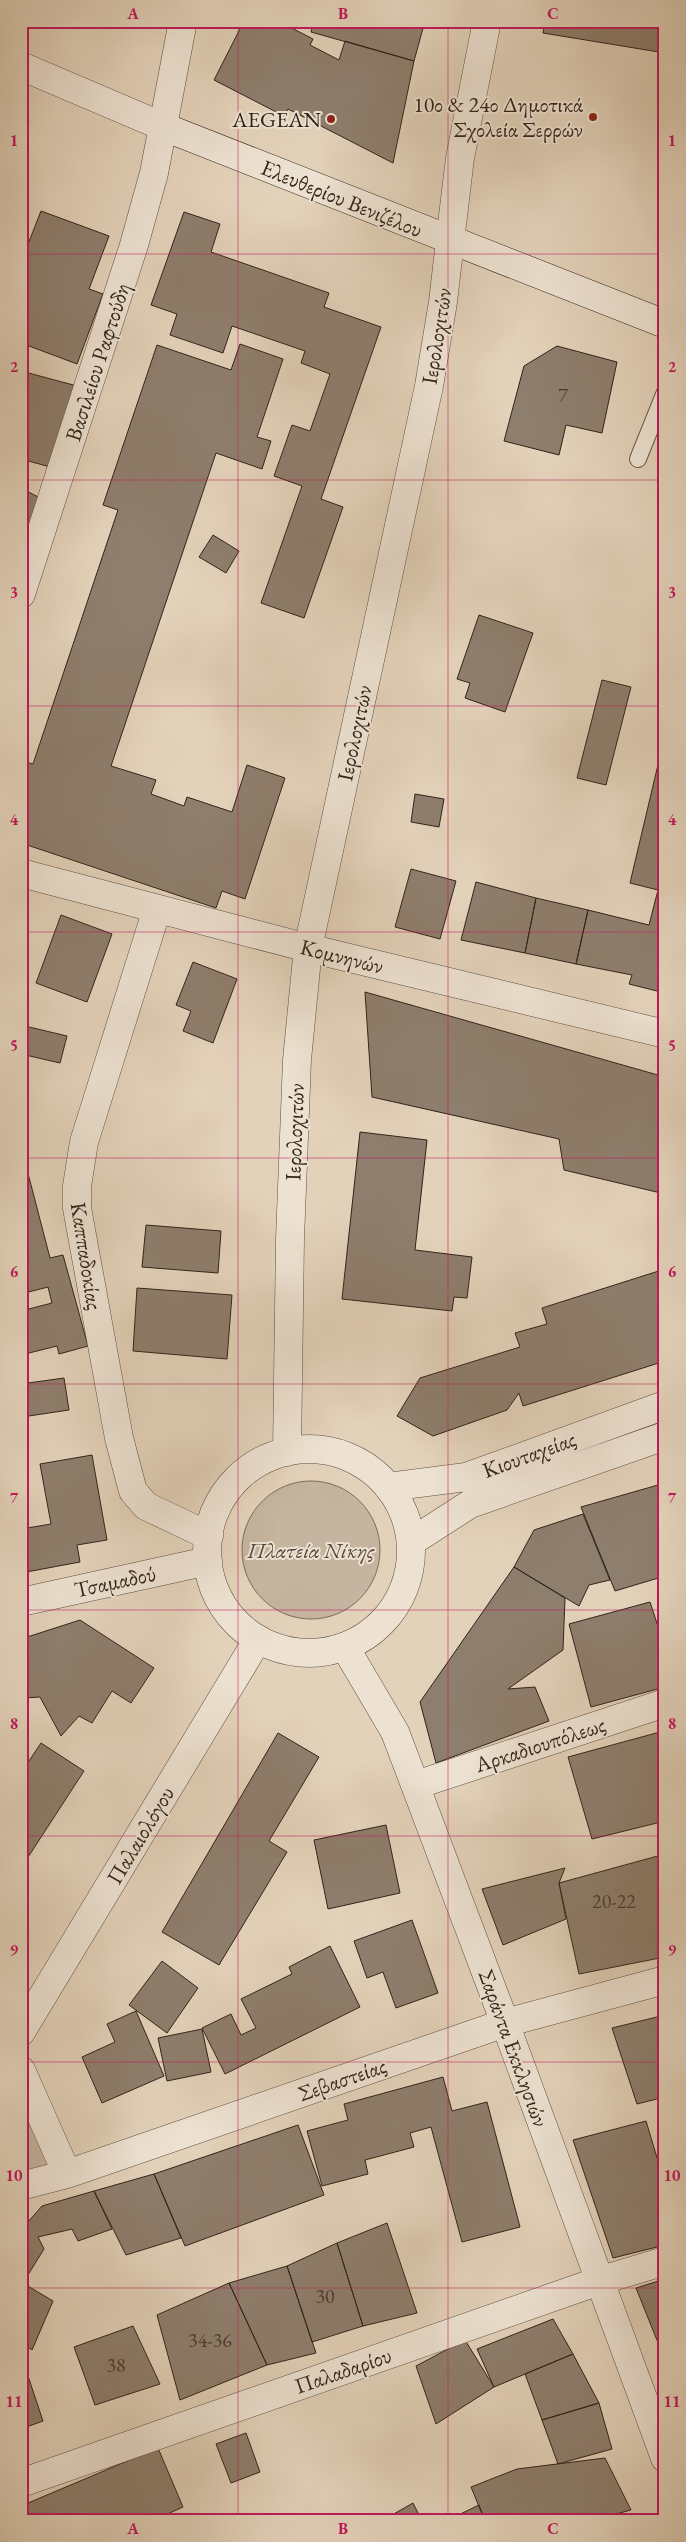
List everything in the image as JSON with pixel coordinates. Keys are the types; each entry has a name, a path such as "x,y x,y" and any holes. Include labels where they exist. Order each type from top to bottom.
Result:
{"street":[{"name":"Βασιλείου Ραφτούδη","path":"21,594 131,254 154,173 183,21"},
{"name":"Ιερολοχιτών","path":"287,1452 290,1239 296,1090 302,996 308,948 429,386 443,302 460,158 487,21"},
{"name":"Ελευθερίου Βενιζέλου","path":"21,66 164,127 665,324"},
{"name":"Κομνηνών","path":"21,873 308,948 665,1034"},
{"name":"Καππαδοκίας","path":"157,909 84,1142 77,1186 77,1208 119,1438 133,1491 146,1506 208,1548"},
{"name":"Κιουταχείας","path":"388,1487 466,1477 665,1405"},
{"name":"Κιουταχείας","path":"411,1542 470,1504 665,1436"},
{"path":"325,1450 348,1457 370,1470 388,1487 404,1513 411,1542 407,1582 396,1606 379,1626 344,1647 307,1653 281,1649 258,1638 236,1622 214,1588 208,1548 218,1506 235,1481 259,1463 287,1452 325,1450"},
{"name":"Τσαμαδού","path":"21,1602 208,1548"},
{"name":"Παλαιολόγου","path":"21,2032 258,1638"},
{"name":"Σαράντα Εκκλησιών","path":"344,1647 395,1732 416,1785 506,2023 665,2458"},
{"name":"Αρκαδιουπόλεως","path":"416,1785 665,1703"},
{"name":"Σεβαστείας","path":"21,2186 67,2174 506,2023 665,1980"},
{"path":"21,2070 67,2174"},
{"name":"Παλαδαρίου","path":"21,2483 600,2281 665,2261"}],"lane":[{"path":"638,459 665,392"}],"green space":[{"name":"Πλατεία Νίκης","path":"311,1481 325,1482 338,1486 350,1492 360,1501 369,1511 375,1523 379,1536 379,1564 375,1577 369,1589 360,1599 350,1608 338,1614 325,1618 311,1619 297,1618 284,1614 272,1608 262,1599 253,1589 247,1577 243,1564 242,1550 243,1536 247,1523 253,1511 262,1501 272,1492 284,1486 297,1482"},
{"path":"29,2124 33,2124 49,2165 21,2175 21,2136"}],"building":[{"path":"244,21 278,21 313,39 310,45 339,60 345,41 414,61 393,163 288,109 284,116 214,80"},
{"path":"314,21 425,21 414,61 311,32"},
{"path":"545,21 665,21 665,53 543,33"},
{"path":"21,118 29,122 21,137"},
{"path":"41,211 109,236 89,289 103,294 77,364 21,343 21,262"},
{"path":"184,212 220,224 211,252 329,293 324,307 381,327 321,499 343,507 304,618 261,603 302,486 274,476 292,425 310,431 330,374 301,363 305,351 232,326 223,353 170,335 177,314 151,305"},
{"path":"240,344 283,359 257,437 271,441 262,469 216,453 111,766 156,780 151,794 184,806 187,797 232,812 247,765 285,778 245,899 222,891 216,908 21,843 21,763 22,761 33,764 118,510 103,505 157,345 231,370"},
{"path":"557,346 617,362 602,433 566,425 559,455 504,441 524,366"},
{"path":"21,371 77,386 54,468 21,459"},
{"path":"21,488 42,499 21,538"},
{"path":"213,535 239,551 226,573 199,557"},
{"path":"479,615 533,633 505,712 465,698 470,683 457,679"},
{"path":"602,680 631,687 606,785 577,778"},
{"path":"665,735 665,993 629,984 632,975 576,964 588,910 649,925 658,890 630,883"},
{"path":"415,794 444,799 439,827 411,822"},
{"path":"411,869 456,881 440,939 395,927"},
{"path":"476,882 536,898 525,953 461,940"},
{"path":"536,898 588,910 576,964 525,953"},
{"path":"61,915 112,934 87,1002 36,983"},
{"path":"193,962 237,979 213,1043 183,1031 191,1011 176,1005"},
{"path":"365,992 665,1077 665,1194 564,1170 559,1139 372,1097"},
{"path":"25,1026 67,1036 60,1063 21,1054"},
{"path":"360,1132 427,1140 415,1250 472,1257 467,1298 454,1297 452,1311 342,1299"},
{"path":"24,1158 50,1258 63,1255 88,1346 59,1354 57,1346 21,1355 21,1311 52,1303 48,1287 21,1294 21,1159"},
{"path":"146,1225 221,1231 218,1273 142,1267"},
{"path":"665,1269 665,1361 523,1406 519,1393 507,1410 433,1436 397,1416 420,1378 520,1347 515,1333 547,1324 542,1308"},
{"path":"137,1288 232,1295 227,1359 133,1351"},
{"path":"64,1378 69,1410 22,1417 21,1384"},
{"path":"92,1455 107,1540 77,1545 80,1562 21,1573 21,1529 51,1524 40,1464"},
{"path":"665,1483 665,1576 615,1591 581,1507"},
{"path":"583,1514 610,1580 589,1585 579,1606 514,1567 534,1530"},
{"path":"514,1567 565,1598 563,1650 508,1689 535,1687 549,1721 436,1763 420,1702"},
{"path":"650,1602 665,1648 665,1687 591,1707 569,1624"},
{"path":"80,1620 154,1668 131,1703 112,1691 92,1723 79,1716 61,1736 40,1697 24,1698 21,1687 21,1639"},
{"path":"660,1732 665,1746 665,1821 592,1839 568,1757"},
{"path":"278,1733 319,1757 269,1841 287,1852 219,1965 162,1932"},
{"path":"41,1743 84,1771 21,1868 21,1773"},
{"path":"386,1825 400,1893 328,1909 314,1840"},
{"path":"665,1854 665,1957 579,1974 559,1883"},
{"path":"565,1868 559,1883 566,1919 503,1945 482,1889"},
{"path":"412,1920 438,1993 396,2008 383,1972 367,1978 354,1941"},
{"path":"330,1946 360,2007 225,2074 202,2028 231,2014 241,2035 256,2028 241,1999 292,1974 289,1967"},
{"path":"162,1961 198,1988 167,2033 129,2005"},
{"path":"136,2011 164,2076 102,2103 82,2057 115,2042 107,2024"},
{"path":"665,2015 665,2097 637,2104 612,2028"},
{"path":"202,2029 211,2072 167,2081 158,2038"},
{"path":"443,2077 452,2111 487,2102 520,2227 462,2242 431,2127 410,2133 414,2147 365,2160 368,2174 322,2186 307,2131 348,2120 344,2104"},
{"path":"646,2121 661,2171 665,2171 665,2245 613,2258 573,2140"},
{"path":"298,2125 324,2195 185,2246 154,2174"},
{"path":"154,2174 181,2238 126,2255 94,2191"},
{"path":"94,2191 112,2229 78,2241 72,2229 38,2237 44,2249 26,2278 21,2275 21,2230 42,2206"},
{"path":"387,2223 417,2313 363,2326 337,2243"},
{"path":"337,2243 363,2326 312,2342 287,2266"},
{"path":"287,2266 316,2353 267,2365 229,2283"},
{"path":"665,2279 665,2360 636,2288"},
{"path":"21,2282 53,2301 32,2350 21,2342"},
{"path":"229,2283 267,2365 180,2400 157,2315"},
{"path":"553,2319 573,2354 494,2387 477,2349"},
{"path":"133,2326 160,2384 95,2405 74,2347"},
{"path":"465,2340 494,2387 436,2424 416,2366"},
{"path":"573,2354 599,2403 542,2420 525,2374"},
{"path":"28,2376 43,2421 21,2429 21,2378"},
{"path":"599,2403 612,2449 558,2464 542,2420"},
{"path":"246,2433 260,2472 231,2483 216,2444"},
{"path":"158,2448 183,2507 152,2521 21,2521 21,2506"},
{"path":"605,2458 631,2510 590,2521 485,2521 471,2487 517,2469"},
{"path":"413,2503 422,2521 396,2521 392,2515"},
{"path":"479,2505 485,2521 446,2521"}],"place":[{"name":"10ο & 24ο Δημοτικά Σχολεία Σερρών","path":"593,117"},
{"name":"AEGEAN","path":"331,119"}]}
